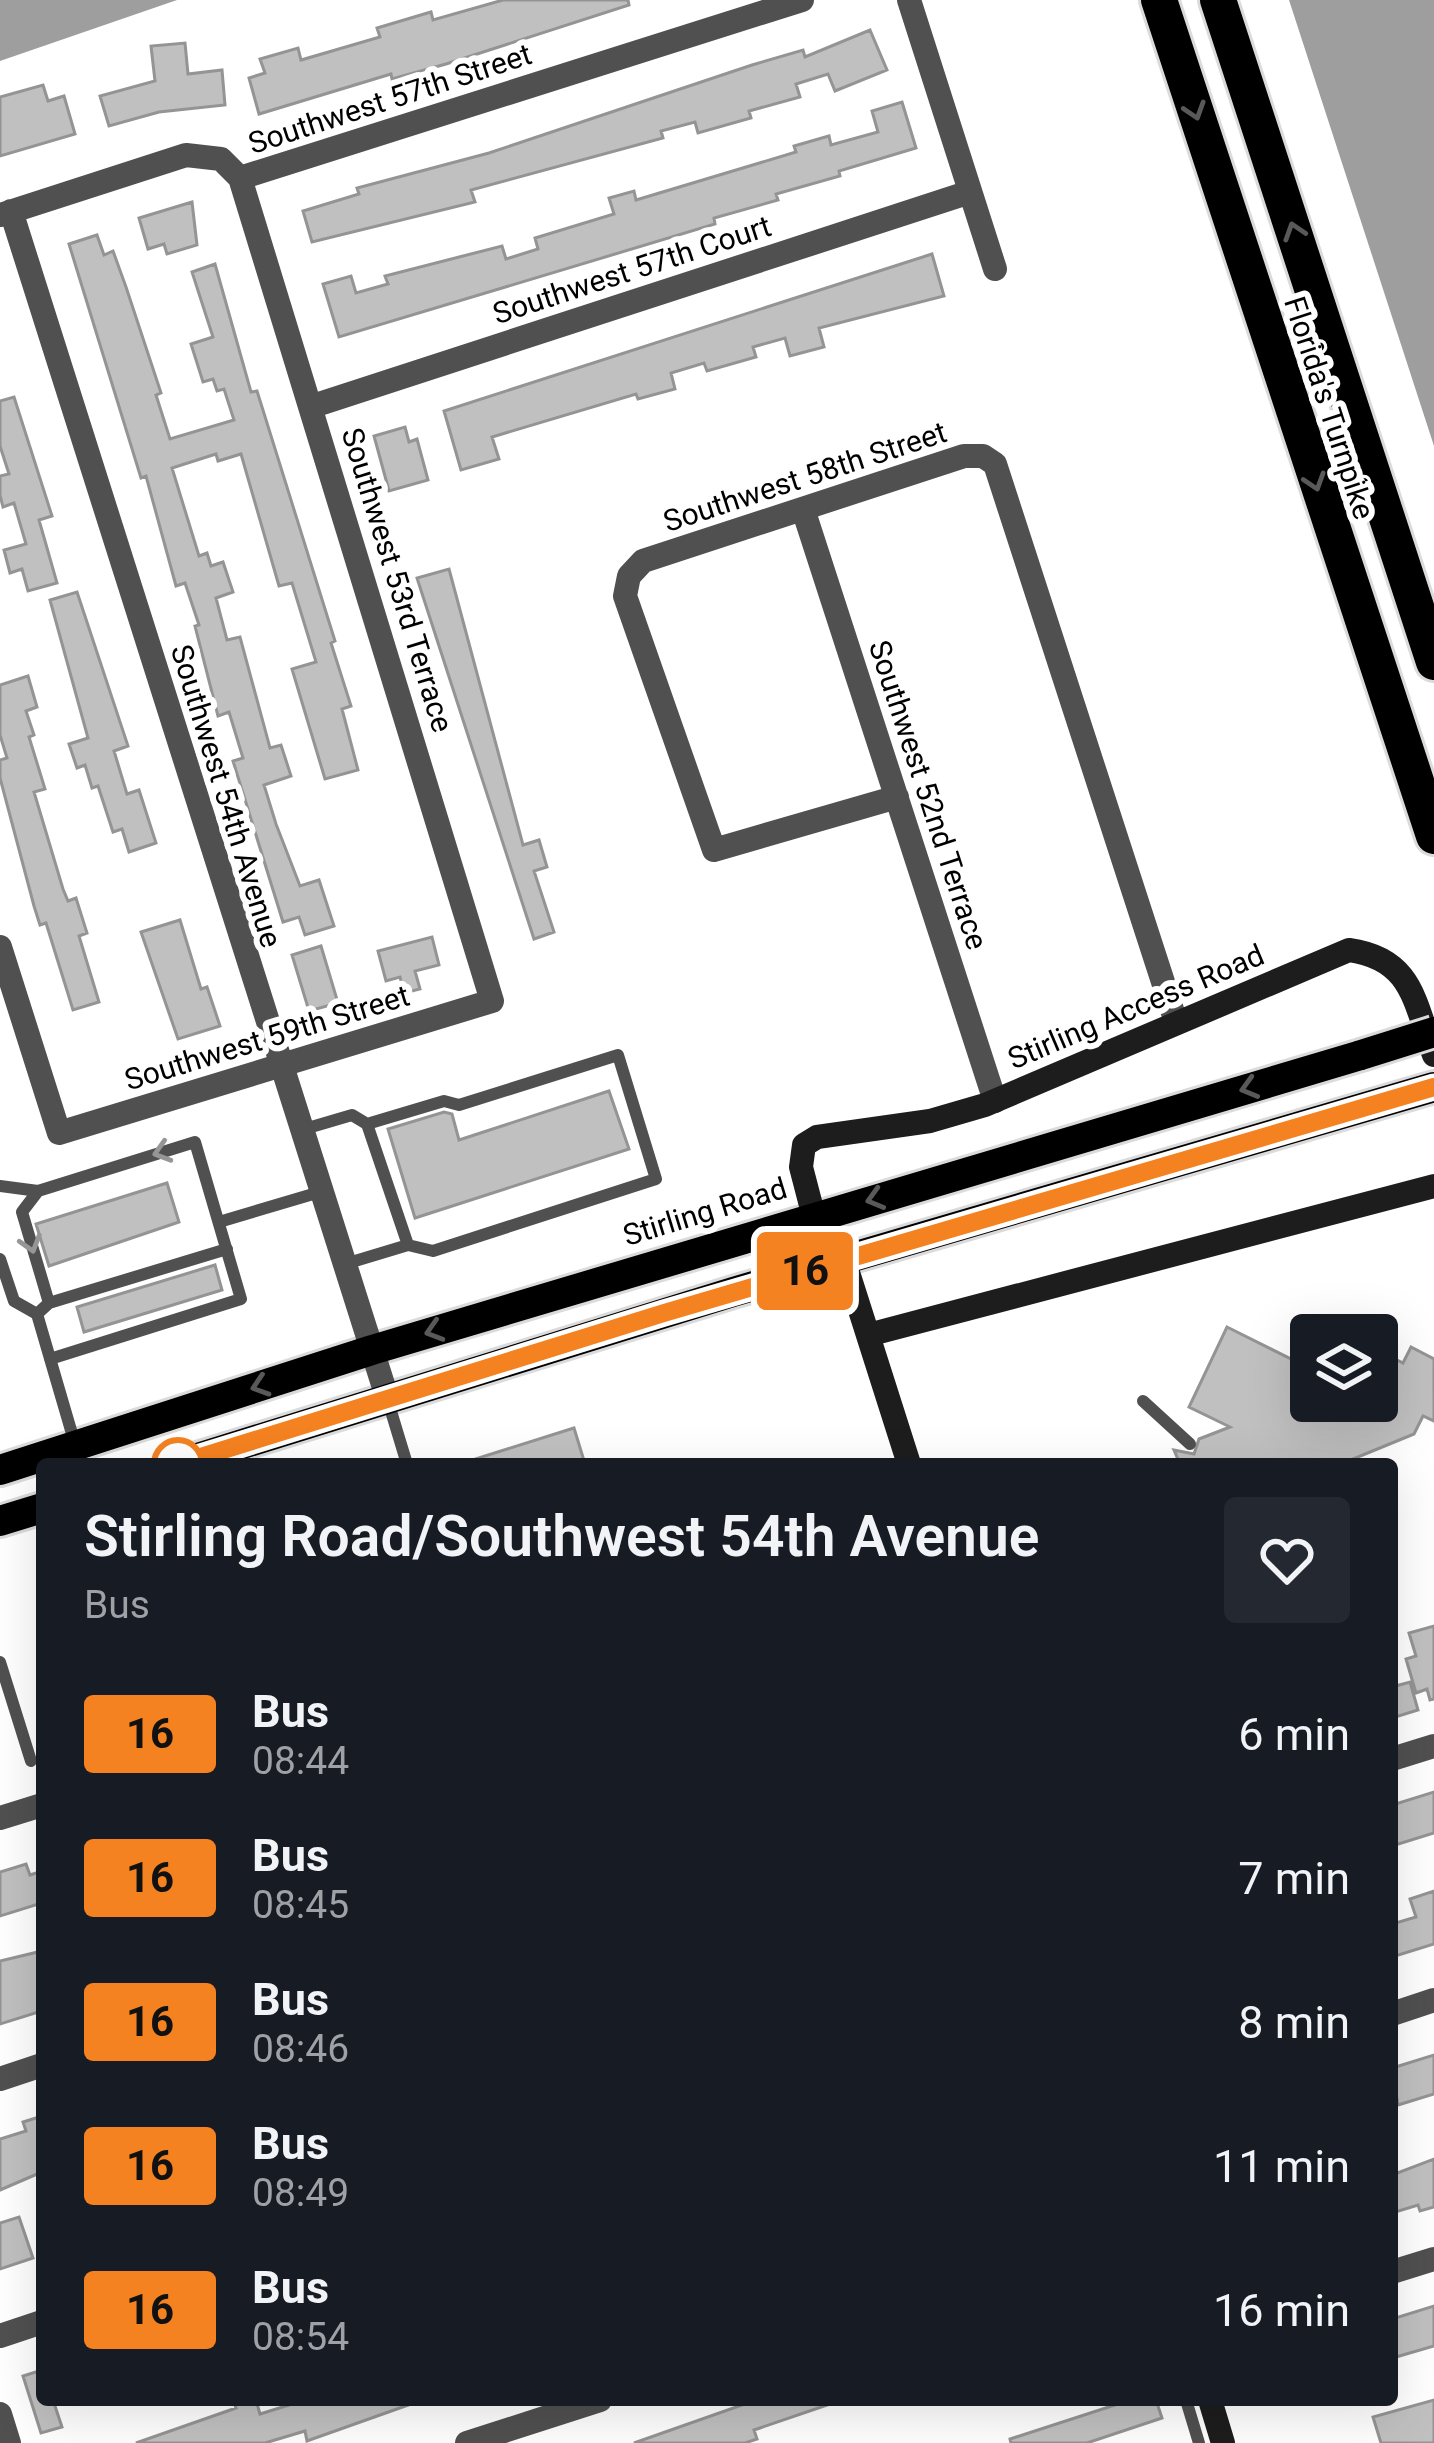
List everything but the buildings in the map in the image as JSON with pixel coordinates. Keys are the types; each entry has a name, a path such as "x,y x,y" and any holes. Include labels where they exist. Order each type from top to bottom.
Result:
{"highway":[{"name":"Florida's Turnpike","path":"1159,0 1434,836"},
{"name":"Florida's Turnpike","path":"1218,0 1434,662"}],"main road":[{"name":"Stirling Road","path":"0,1469 372,1350 1434,1032"},
{"path":"196,1458 387,1396 1434,1087"},
{"path":"0,1521 36,1510"}],"street":[{"name":"Southwest 57th Street","path":"6,213 186,155 221,159 240,178 802,0"},
{"path":"909,0 995,269"},
{"name":"Southwest 53rd Terrace","path":"240,178 493,1001"},
{"name":"Southwest 57th Court","path":"313,406 970,192"},
{"name":"Southwest 54th Avenue","path":"6,213 387,1396"},
{"name":"Southwest 58th Street","path":"897,797 714,850 625,596 628,576 644,561 964,456 983,456 994,464 1177,1022"},
{"name":"Southwest 52nd Terrace","path":"803,509 995,1101"},
{"name":"Southwest 59th Street","path":"0,947 59,1133 493,1001"},
{"name":"Stirling Access Road","path":"814,1217 801,1167 803,1145 817,1137 930,1120 995,1101 1348,950 1393,964 1407,982 1434,1055"},
{"path":"868,1335 1434,1186"},
{"path":"844,1260 907,1458"},
{"path":"1398,1757 1434,1746"},
{"path":"0,1818 36,1807"},
{"path":"1398,2012 1434,2000"},
{"path":"0,2078 36,2067"},
{"path":"1398,2270 1434,2259"},
{"path":"0,2336 36,2324"},
{"path":"467,2443 581,2406"},
{"path":"1212,2406 1223,2443"},
{"path":"0,2414 9,2443"}],"lane":[{"path":"344,1264 408,1245 433,1251 656,1179 618,1055 459,1105 444,1101 367,1124"},
{"path":"300,1131 352,1115 367,1124 408,1245"},
{"path":"0,1186 38,1191 195,1142 242,1299 50,1360"},
{"path":"38,1191 22,1212 49,1303"},
{"path":"218,1222 320,1192"},
{"path":"37,1314 49,1303 226,1249"},
{"path":"0,1259 14,1301 37,1314 75,1445"},
{"path":"387,1396 405,1458"},
{"path":"1143,1401 1190,1444"},
{"path":"0,1662 31,1760"},
{"path":"1188,2406 1199,2443"}],"shaded area":[{"path":"0,0 177,0 0,61"},
{"path":"1289,0 1434,0 1434,446"}],"bus line":[{"name":"16","path":"196,1458 387,1396 1434,1087"}]}
